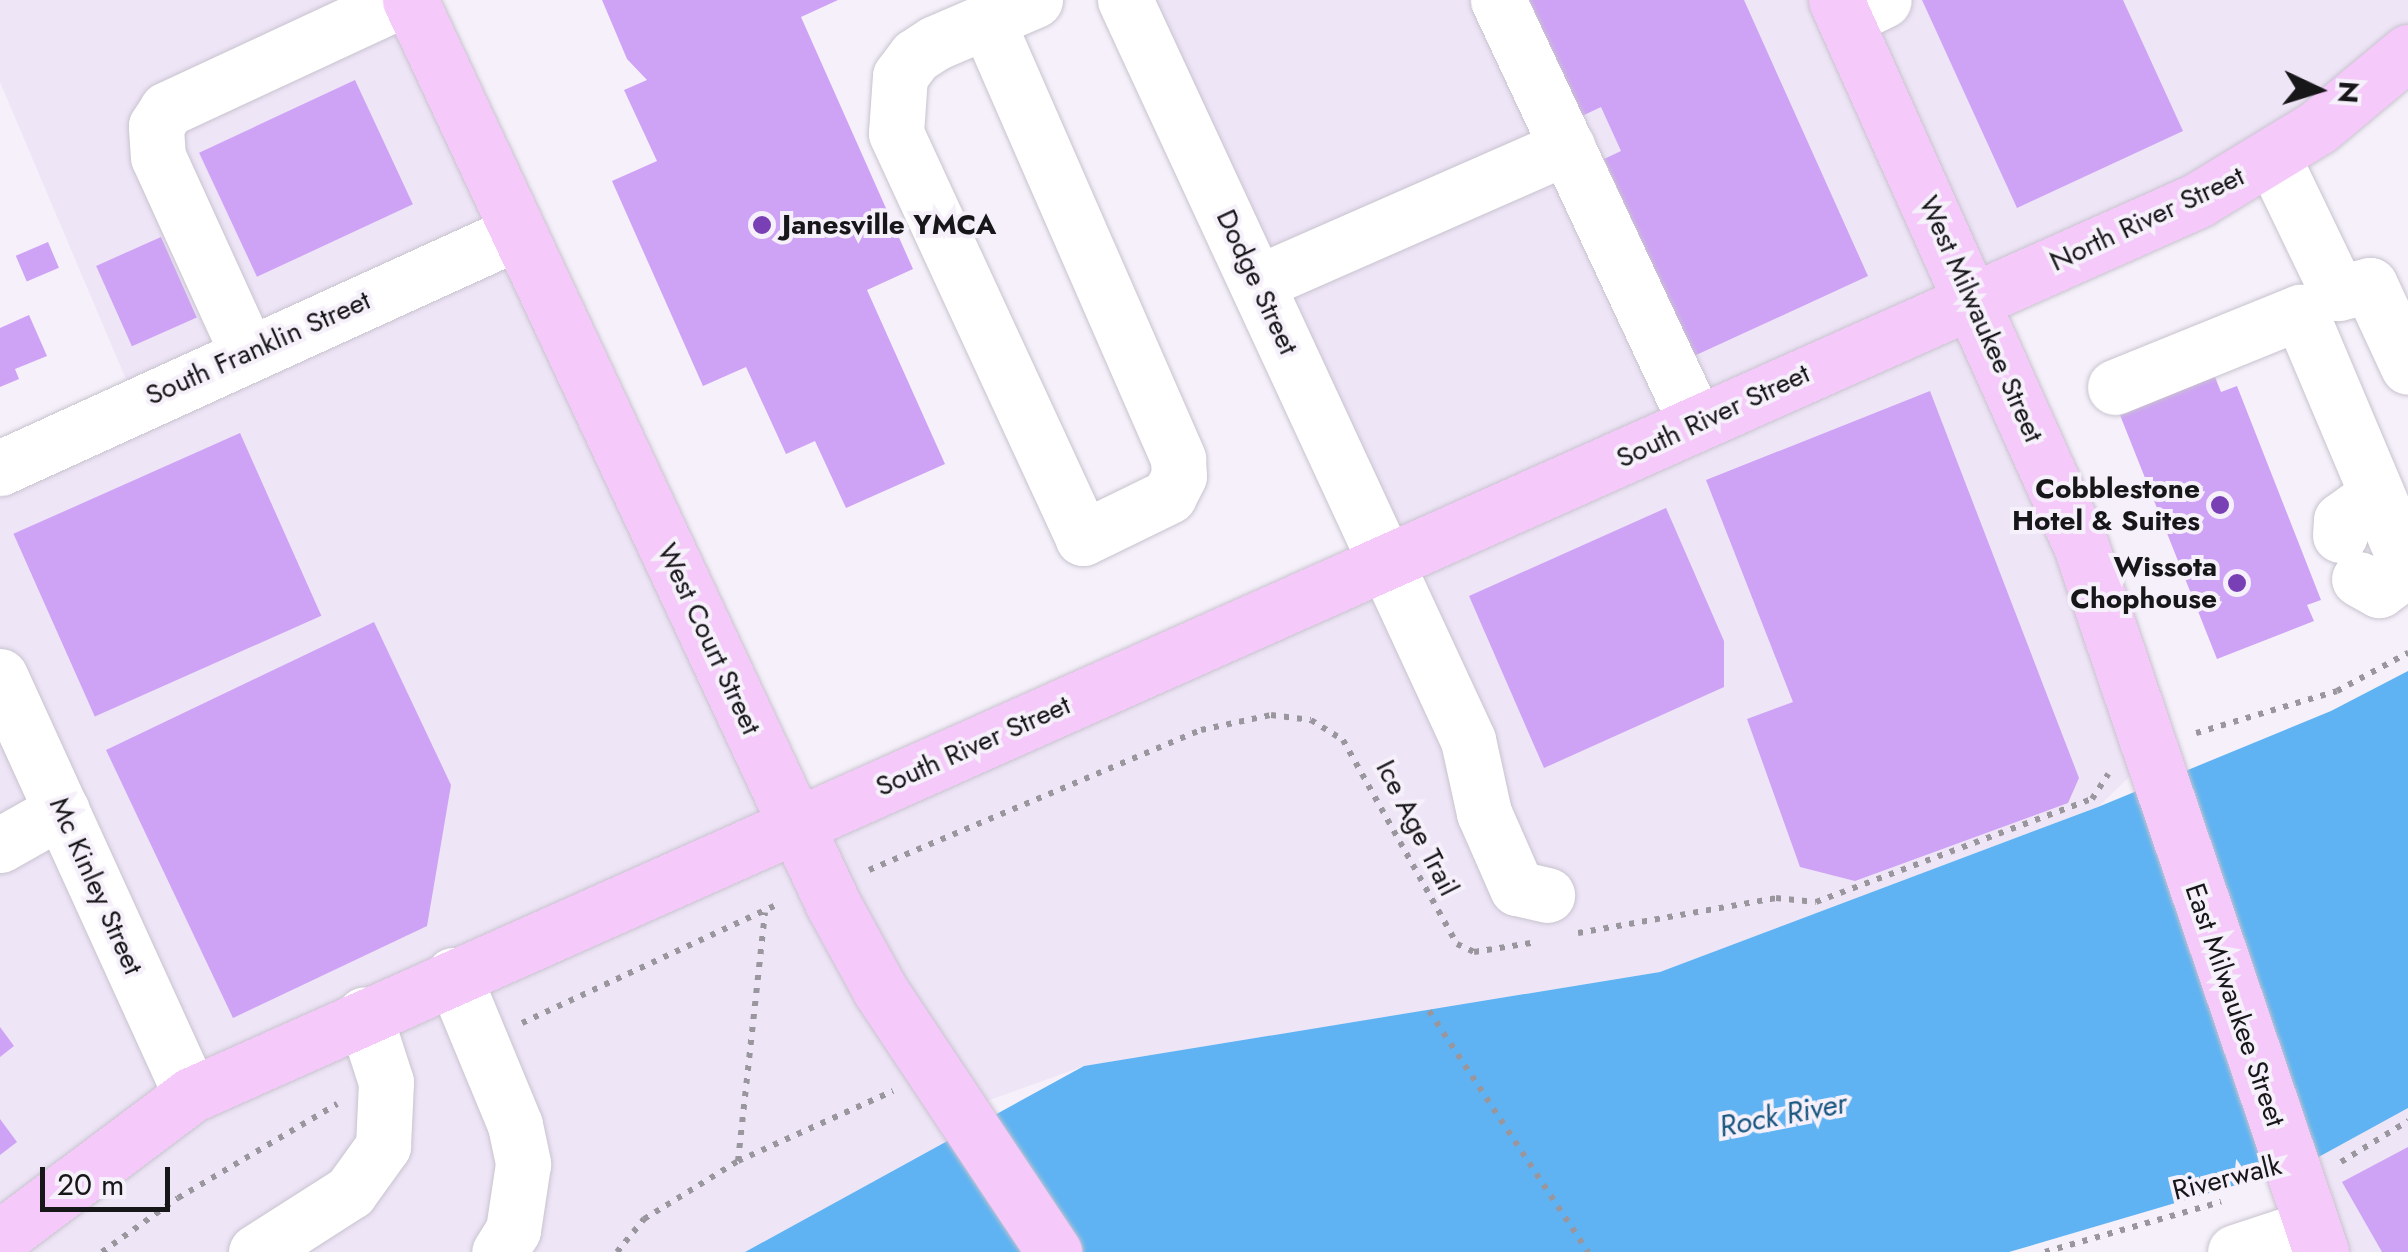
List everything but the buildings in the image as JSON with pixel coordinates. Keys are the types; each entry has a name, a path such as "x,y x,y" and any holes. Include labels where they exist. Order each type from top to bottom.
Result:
{"main road":[{"name":"West Court Street","path":"410,0 796,824 880,990 1054,1252"},
{"name":"West Milwaukee Street","path":"1855,6 1972,296 2080,546 2151,756"},
{"name":"North River Street","path":"1972,296 2198,200 2273,158 2408,52"},
{"name":"South River Street","path":"0,1238 191,1095 364,1014 1388,564 1972,296"},
{"name":"East Milwaukee Street","path":"2151,756 2304,1208"}],"street":[{"path":"248,352 158,157 156,126 168,109 402,0"},
{"name":"Dodge Street","path":"1124,0 1468,740 1484,813 1517,888 1551,924"},
{"path":"1498,0 1698,424"},
{"path":"1011,11 1178,459 1179,476 1168,496 1083,538 896,133 900,76 915,56 1011,11"},
{"path":"1258,283 1568,147"},
{"path":"2273,158 2377,494 2379,563"},
{"name":"South Franklin Street","path":"0,468 518,232"},
{"path":"2115,387 2319,302 2370,285 2408,367"},
{"path":"2377,494 2341,520 2379,563"},
{"name":"Mc Kinley Street","path":"0,676 191,1095"},
{"path":"0,845 62,810"},
{"path":"454,975 516,1125 524,1164 513,1230 499,1252"},
{"path":"256,1252 350,1192 384,1146 386,1082 364,1014"},
{"path":"2230,1227 2304,1208"}],"path":[{"name":"Ice Age Trail","path":"823,879 886,866 1201,730 1271,715 1311,720 1343,740 1378,792 1444,930 1456,944 1474,952 1551,924 1776,898 1816,902"},
{"path":"738,1161 765,911"},
{"path":"1429,1011 1588,1252"},
{"path":"618,1252 644,1219 738,1161 866,1108 946,1089"},
{"name":"Riverwalk","path":"2304,1208 2408,1121"},
{"name":"Riverwalk","path":"2046,1252 2230,1227"}],"shaded area":[{"path":"0,0 410,0 796,823 1388,564 1125,0 2408,0 2408,52 1972,297 2151,756 2098,807 1660,972 1084,1066 962,1110 955,1137 745,1252 0,1252 0,468 136,403 0,82"},
{"path":"2408,1108 2408,1252 2235,1252 2310,1227 2304,1165"}],"water":[{"name":"Rock River","path":"2408,671 2408,1108 2304,1165 2009,1252 745,1252 1084,1066 1660,972 2098,807 2331,711"}],"place":[{"name":"Janesville YMCA","path":"762,225"},
{"name":"Cobblestone Hotel & Suites","path":"2220,505"},
{"name":"Wissota Chophouse","path":"2237,583"}]}
